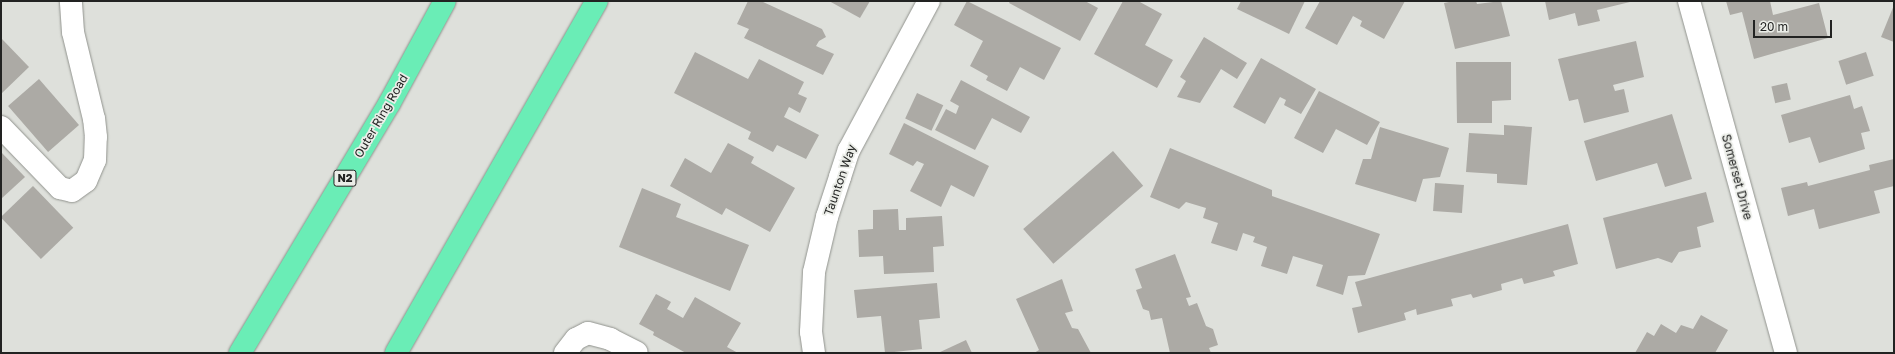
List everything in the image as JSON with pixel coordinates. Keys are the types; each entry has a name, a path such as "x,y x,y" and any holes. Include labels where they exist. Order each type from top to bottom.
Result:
{"highway":[{"name":"Outer Ring Road","path":"240,353 389,104 445,1"},
{"path":"396,353 597,1"}],"street":[{"path":"1,127 60,188 72,191 86,181 95,160 96,137 94,119 73,32 71,1"},
{"name":"Taunton Way","path":"814,353 811,332 814,272 827,218 849,150 929,1"},
{"name":"Somerset Drive","path":"1689,1 1786,353"},
{"path":"565,353 576,339 588,333 610,339 637,353"}],"building":[{"path":"748,1 761,1 822,29 826,37 819,41 816,46 834,54 823,75 744,38 749,29 737,24"},
{"path":"829,1 870,1 860,18"},
{"path":"967,1 1061,48 1044,80 1020,67 1007,91 986,80 988,76 970,66 983,41 954,25"},
{"path":"1010,1 1085,1 1098,8 1080,41 1009,3"},
{"path":"1123,1 1138,1 1162,14 1145,45 1173,60 1157,88 1094,54"},
{"path":"1241,1 1305,1 1289,34 1237,9"},
{"path":"1320,1 1405,1 1384,39 1360,26 1362,21 1353,16 1337,45 1305,28"},
{"path":"1454,1 1476,1 1477,4 1501,1 1510,36 1455,49 1444,3"},
{"path":"1545,1 1630,2 1597,10 1600,21 1578,26 1575,13 1549,20"},
{"path":"1726,1 1770,1 1773,15 1819,3 1828,38 1754,59 1742,12 1730,15"},
{"path":"1894,5 1894,42 1881,37"},
{"path":"1204,37 1247,63 1237,79 1221,69 1200,103 1177,97 1186,81 1180,77"},
{"path":"1,38 29,67 1,94"},
{"path":"1636,41 1644,77 1613,85 1615,91 1624,89 1629,112 1584,123 1578,99 1569,101 1558,59"},
{"path":"695,52 748,79 759,59 804,82 798,94 807,98 800,113 789,107 784,117 819,135 806,159 777,145 773,152 748,139 751,132 674,93"},
{"path":"1866,52 1874,76 1846,85 1838,61"},
{"path":"1261,58 1316,89 1301,114 1284,105 1286,100 1280,97 1265,124 1233,107"},
{"path":"1456,62 1511,62 1511,100 1492,101 1492,123 1457,123"},
{"path":"39,79 79,125 48,152 8,106"},
{"path":"961,80 1030,117 1021,133 992,118 975,150 935,130 946,109 956,114 959,106 950,101"},
{"path":"1787,83 1791,100 1775,103 1771,87"},
{"path":"1319,91 1380,122 1367,145 1336,129 1323,153 1294,138"},
{"path":"917,93 943,105 931,131 905,118"},
{"path":"1850,95 1854,109 1862,106 1870,131 1861,133 1865,149 1819,163 1810,137 1789,143 1781,115"},
{"path":"1672,114 1692,179 1665,187 1657,163 1596,181 1584,141"},
{"path":"904,123 989,166 974,197 951,185 941,207 910,191 924,164 917,161 913,166 889,154"},
{"path":"1504,125 1532,127 1527,185 1497,183 1497,174 1466,172 1469,133 1504,135"},
{"path":"1380,127 1449,148 1440,177 1423,179 1416,202 1355,184 1363,159 1371,159"},
{"path":"728,143 754,157 751,163 795,188 770,232 726,208 722,215 670,186 685,158 711,173"},
{"path":"1170,148 1272,190 1272,196 1380,234 1365,275 1348,276 1343,295 1316,286 1323,265 1293,256 1287,274 1261,266 1267,247 1253,242 1255,237 1243,233 1237,251 1211,243 1218,223 1203,218 1206,208 1186,202 1179,209 1150,197"},
{"path":"1113,151 1143,186 1053,264 1023,229"},
{"path":"1,152 25,177 1,199"},
{"path":"1894,159 1894,186 1874,191 1880,213 1819,229 1814,209 1788,216 1781,188 1807,182 1808,186 1870,170 1869,165"},
{"path":"1435,183 1464,185 1462,213 1433,211"},
{"path":"33,186 73,228 41,259 1,218"},
{"path":"642,188 681,204 676,217 749,245 730,291 619,247"},
{"path":"1706,192 1714,222 1697,227 1701,247 1679,252 1672,263 1658,258 1616,269 1603,218"},
{"path":"898,209 899,230 906,230 906,218 942,216 944,246 933,247 934,272 884,274 883,256 859,257 858,230 873,229 873,210"},
{"path":"1568,224 1578,264 1553,271 1555,276 1524,284 1522,278 1501,284 1502,290 1473,298 1471,294 1451,299 1453,306 1417,315 1416,309 1404,313 1406,320 1358,333 1352,308 1362,306 1355,282"},
{"path":"1175,254 1191,297 1186,298 1189,306 1197,303 1206,326 1213,329 1218,345 1209,348 1211,353 1170,353 1162,318 1151,320 1149,311 1143,309 1136,290 1142,288 1135,269"},
{"path":"1062,279 1073,311 1065,313 1072,328 1078,329 1091,353 1034,353 1039,350 1016,299"},
{"path":"937,283 940,318 919,320 922,349 885,353 881,316 857,318 854,290"},
{"path":"656,294 671,302 667,309 683,318 695,297 741,323 727,347 738,353 686,353 653,335 654,332 639,324"},
{"path":"1701,315 1728,330 1715,353 1635,353 1647,332 1654,336 1661,324 1676,333 1681,325 1693,329"},
{"path":"966,340 972,353 938,353"}]}
